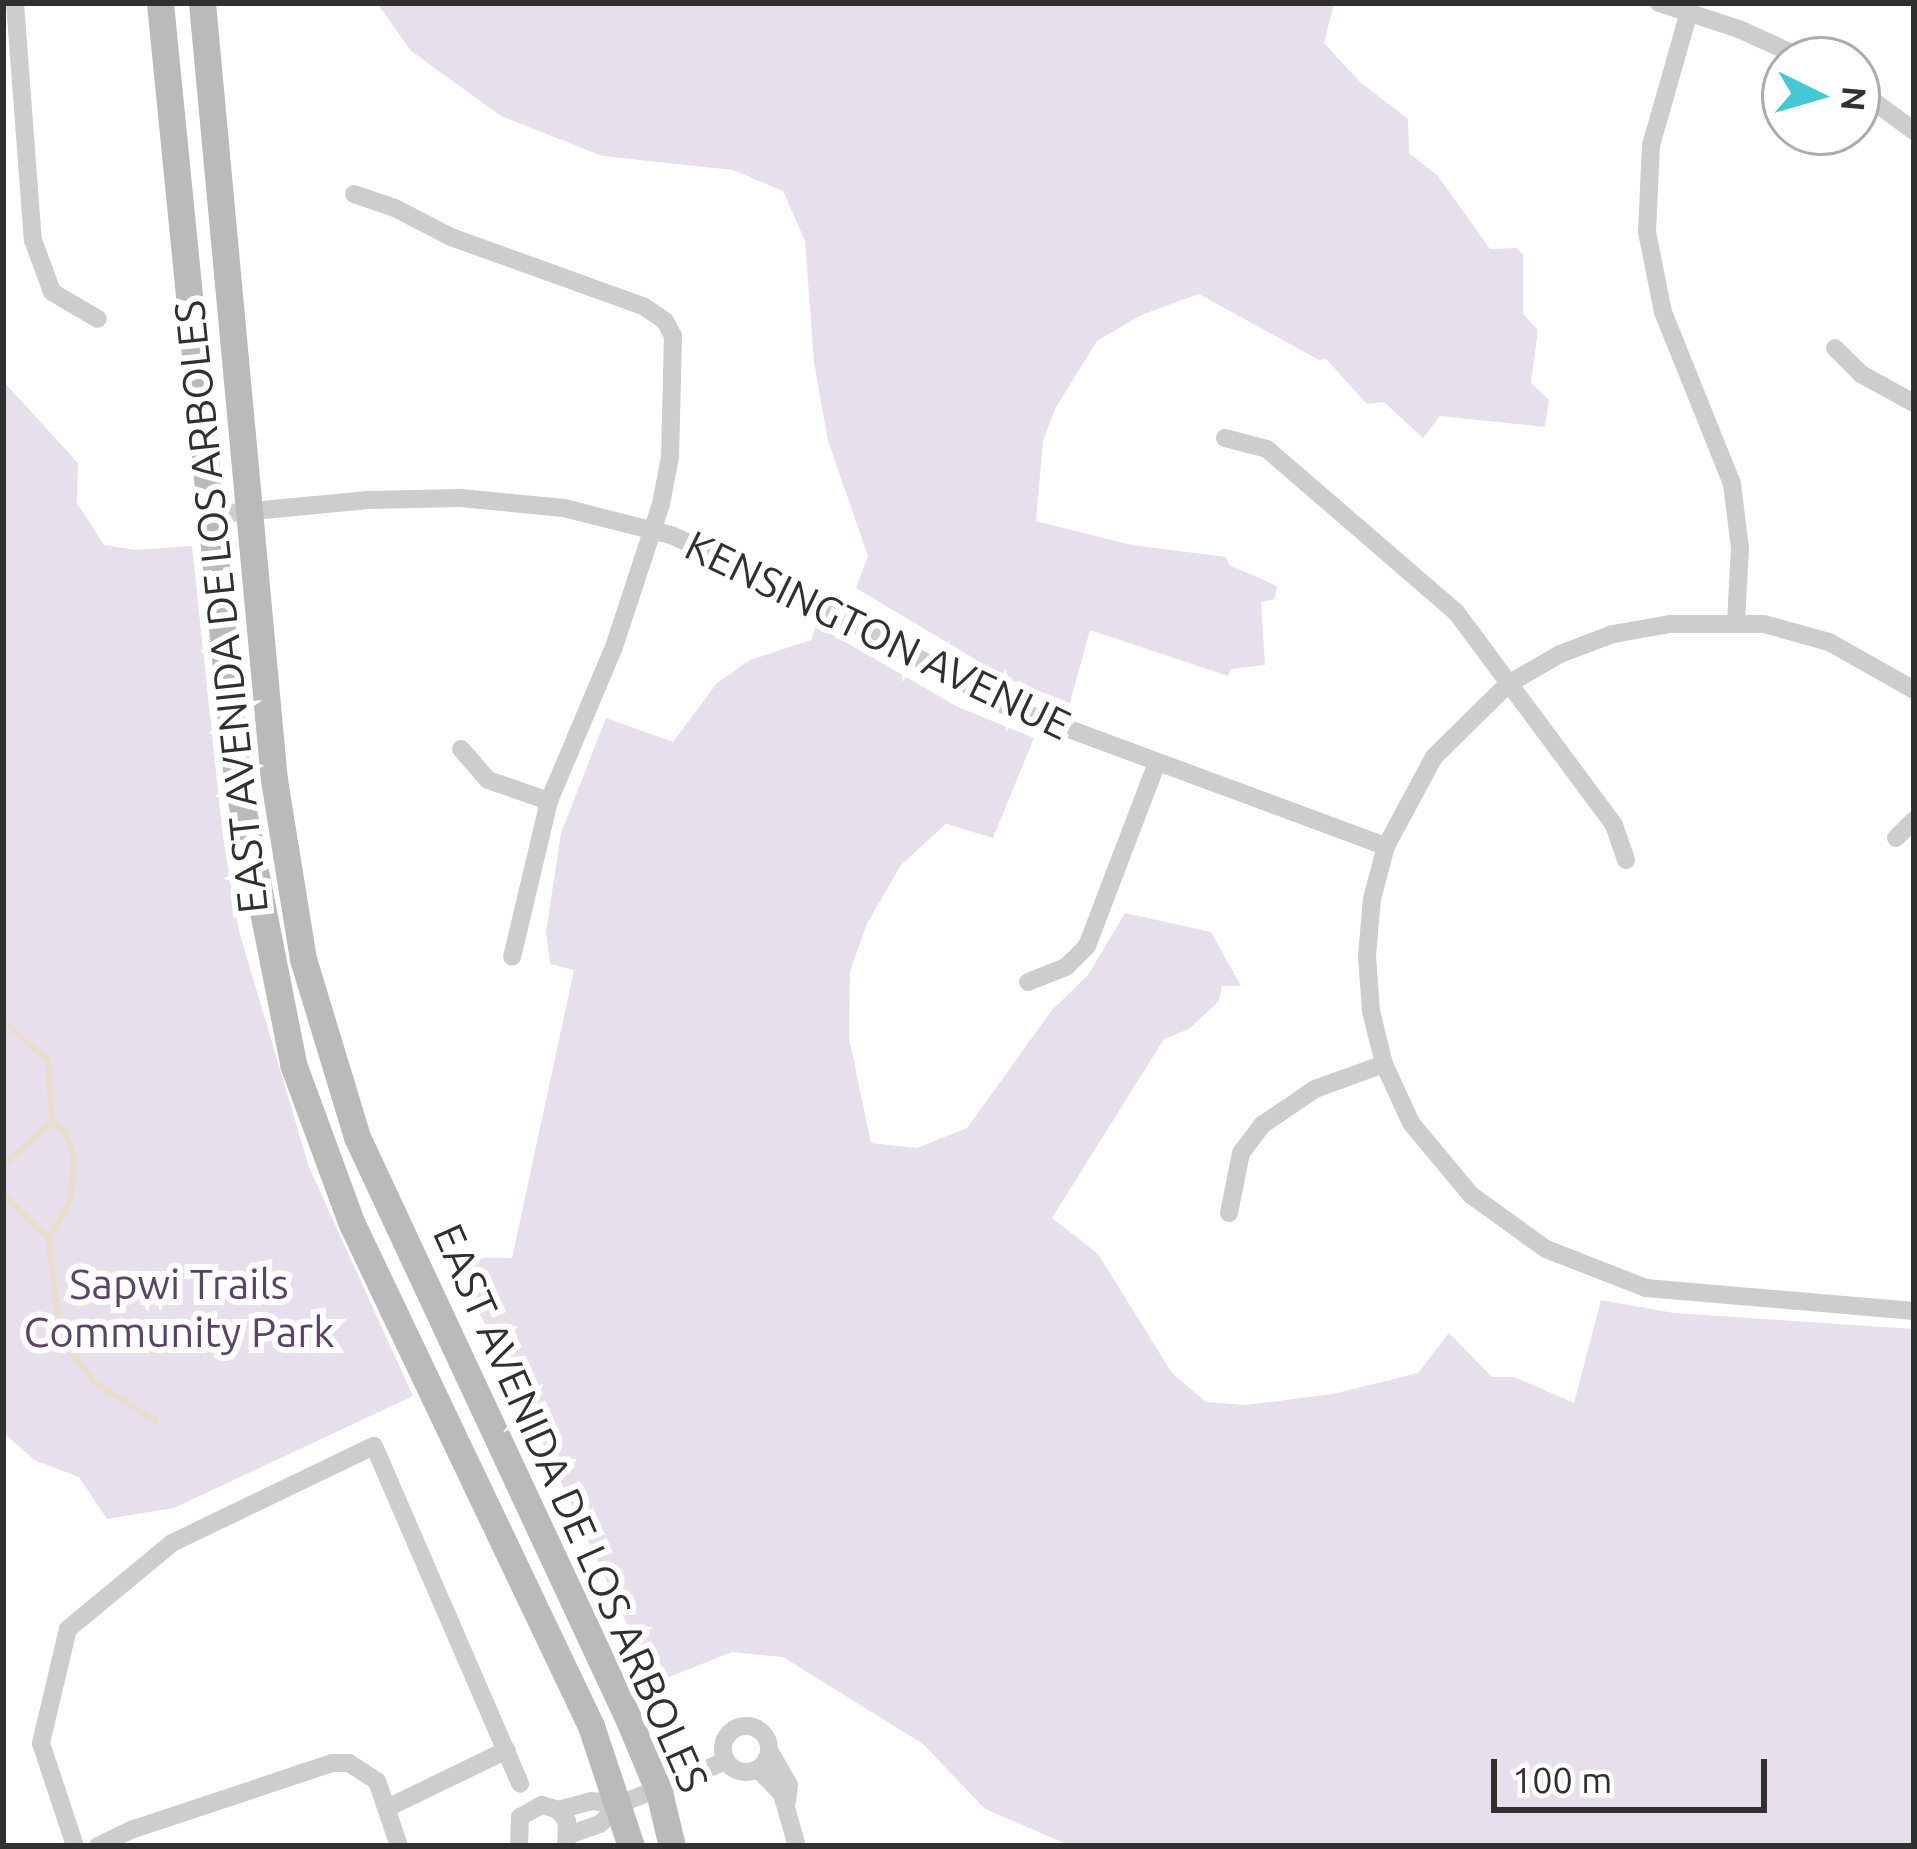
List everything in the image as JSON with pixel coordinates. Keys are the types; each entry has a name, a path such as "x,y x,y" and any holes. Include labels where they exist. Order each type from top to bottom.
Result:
{"main road":[{"name":"EAST AVENIDA DE LOS ARBOLES","path":"160,3 237,780 269,962 299,1084 351,1222 476,1476 591,1726 631,1846"},
{"name":"EAST AVENIDA DE LOS ARBOLES","path":"202,3 285,858 303,959 357,1137 658,1792 673,1846"}],"street":[{"path":"15,3 33,240 52,292 98,319"},
{"path":"1659,3 1761,41"},
{"path":"1689,12 1651,145 1645,205 1663,312 1732,484 1740,548 1736,622"},
{"path":"1881,107 1914,131"},
{"path":"354,194 451,237 643,306 665,321 675,358 672,420 652,530 614,647 549,801 512,957"},
{"path":"1835,348 1861,374 1914,403"},
{"path":"1225,437 1267,449 1456,612 1614,825 1626,860"},
{"name":"KENSINGTON AVENUE","path":"210,515 460,498 564,508 652,530 786,586 1004,705 1386,845"},
{"path":"1914,690 1829,642 1736,622 1670,624 1613,634 1560,654 1508,684 1466,719 1434,757 1386,845 1372,899 1367,956 1371,1011 1384,1064 1411,1123 1448,1170 1495,1215 1546,1249 1646,1288 1914,1311"},
{"path":"461,749 488,780 549,801"},
{"path":"1028,982 1066,968 1087,946 1157,763"},
{"path":"1896,838 1914,820"},
{"path":"1229,1213 1240,1154 1262,1125 1315,1089 1384,1064"},
{"path":"75,1846 41,1743 68,1629 172,1543 374,1446 520,1784"},
{"path":"758,1769 737,1771 726,1761 723,1745 737,1728 759,1730 789,1785 787,1805 797,1846"},
{"path":"387,1808 507,1750"},
{"path":"758,1769 770,1750"},
{"path":"514,1845 516,1825 525,1811 542,1805 558,1810 591,1801 620,1804 726,1761"},
{"path":"98,1846 131,1830 332,1763 362,1768 377,1781 399,1846"},
{"path":"758,1769 787,1805"},
{"path":"558,1810 568,1840 600,1824 620,1804"}],"green space":[{"path":"377,3 1334,3 1324,43 1360,82 1408,119 1409,153 1438,176 1490,249 1516,248 1523,254 1523,314 1538,330 1531,383 1549,400 1545,427 1440,416 1423,438 1384,402 1367,404 1326,359 1319,360 1199,294 1141,315 1097,341 1055,409 1043,441 1036,521 1132,545 1226,557 1229,565 1277,586 1275,599 1261,602 1265,665 1231,669 1228,676 1090,630 1070,703 1010,680 856,588 868,556 828,441 814,362 805,241 783,191 733,170 602,156 501,116 411,51"},
{"name":"Sapwi Trails Community Park","path":"3,381 78,463 77,503 104,545 135,550 192,546 223,837 239,931 309,1167 413,1396 174,1508 107,1519 79,1477 34,1460 3,1432"},
{"path":"816,625 958,707 1034,738 993,838 946,824 901,865 867,924 850,971 849,1038 871,1143 917,1148 967,1128 1052,1010 1088,975 1125,913 1211,932 1241,986 1222,986 1219,1001 1189,1029 1164,1039 1052,1218 1098,1254 1172,1373 1206,1402 1245,1405 1333,1394 1418,1373 1449,1333 1492,1377 1514,1377 1574,1403 1601,1300 1674,1313 1914,1329 1914,1846 1071,1846 985,1809 923,1744 783,1657 732,1652 654,1683 510,1372 450,1257 512,1258 574,970 550,964 546,932 561,833 606,718 673,742 717,683 750,660 811,640"}],"waterway":[{"path":"3,1021 48,1061 52,1122 3,1165"},
{"path":"52,1122 65,1133 74,1155 71,1200 48,1238 61,1339 95,1383 156,1421"},
{"path":"3,1194 48,1238"}]}
